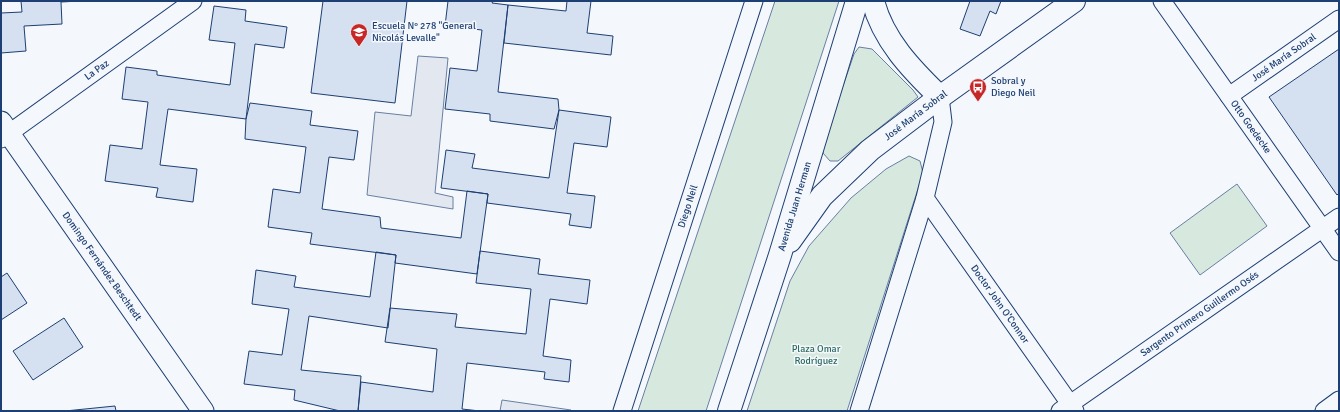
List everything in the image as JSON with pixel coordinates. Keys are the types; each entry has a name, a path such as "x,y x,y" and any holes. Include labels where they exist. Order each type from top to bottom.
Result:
{"main road":[{"name":"Avenida Juan Herman","path":"729,411 780,255 858,1"},
{"path":"873,1 877,16 895,48 915,73 940,97"},
{"name":"José María Sobral","path":"780,255 822,196 870,150 940,97 1074,1"}],"street":[{"name":"La Paz","path":"4,132 193,1"},
{"name":"Diego Neil","path":"622,411 754,1"},
{"name":"Otto Goedecke","path":"1162,1 1339,252"},
{"name":"José María Sobral","path":"1229,96 1339,19"},
{"path":"859,411 925,198 943,122 940,97"},
{"name":"Domingo Fernández Beschtedt","path":"4,132 203,411"},
{"name":"Doctor John O'Connor","path":"925,198 1068,409"},
{"name":"Sargento Primero Guillermo Osés","path":"1068,409 1339,217"},
{"path":"1324,411 1339,400"}],"green space":[{"path":"775,1 839,1 706,411 638,411"},
{"path":"859,47 872,49 913,90 918,97 838,161 830,161 823,153 823,144 854,54"},
{"name":"Plaza Omar Rodríguez","path":"909,156 920,161 923,173 847,411 747,411 790,281 809,246 851,198 886,169"},
{"path":"1237,184 1267,226 1200,275 1170,233"}],"shaded area":[{"path":"418,56 448,58 435,193 453,197 453,209 367,195 375,112 411,116"},
{"path":"502,400 571,410 571,411 500,411"}],"building":[{"path":"21,1 80,1 61,2 62,24 24,26 26,51 1,53 1,13 22,12"},
{"name":"Escuela N° 278 \"General Nicolás Levalle\"","path":"323,1 407,1 395,103 311,93"},
{"path":"448,1 493,1 492,3 508,5 498,92 558,99 559,110 554,129 490,121 490,114 445,109 450,68 477,71 482,30 445,26"},
{"path":"567,1 591,1 587,33 613,36 611,55 504,43 508,5 566,11"},
{"path":"970,1 1001,1 996,14 990,11 980,36 960,29"},
{"path":"214,6 246,10 245,21 287,27 284,48 255,44 246,119 168,109 160,165 197,169 193,202 156,197 158,188 105,181 110,145 142,149 148,102 122,99 126,67 157,71 157,75 230,85 235,43 209,40"},
{"path":"1339,49 1339,193 1337,195 1269,97"},
{"path":"250,103 312,111 310,125 358,131 354,160 329,157 322,209 380,217 381,228 461,238 467,191 488,194 477,274 395,263 396,255 310,244 312,233 268,227 273,189 300,193 306,147 245,139 246,119"},
{"path":"559,110 611,117 607,147 574,143 567,193 595,196 591,228 569,225 571,214 487,203 488,194 441,188 446,150 475,154 472,168 549,178"},
{"path":"480,251 540,259 538,274 590,280 587,304 550,299 543,356 571,360 569,382 544,379 545,372 467,363 462,409 480,411 358,411 361,382 433,392 437,349 385,342 390,308 457,314 455,327 526,334 531,289 476,283"},
{"path":"376,252 396,255 388,328 309,316 301,370 361,376 358,411 340,411 294,400 295,390 244,384 249,351 282,355 289,309 252,304 256,270 296,276 294,287 370,297"},
{"path":"7,273 27,303 1,320 1,277"},
{"path":"64,318 83,347 33,380 13,351"},
{"path":"115,406 116,411 65,411"}],"place":[{"name":"Escuela N° 278 \"General Nicolás Levalle\"","path":"359,47"},
{"name":"Sobral y Diego Neil","path":"978,102"}]}
